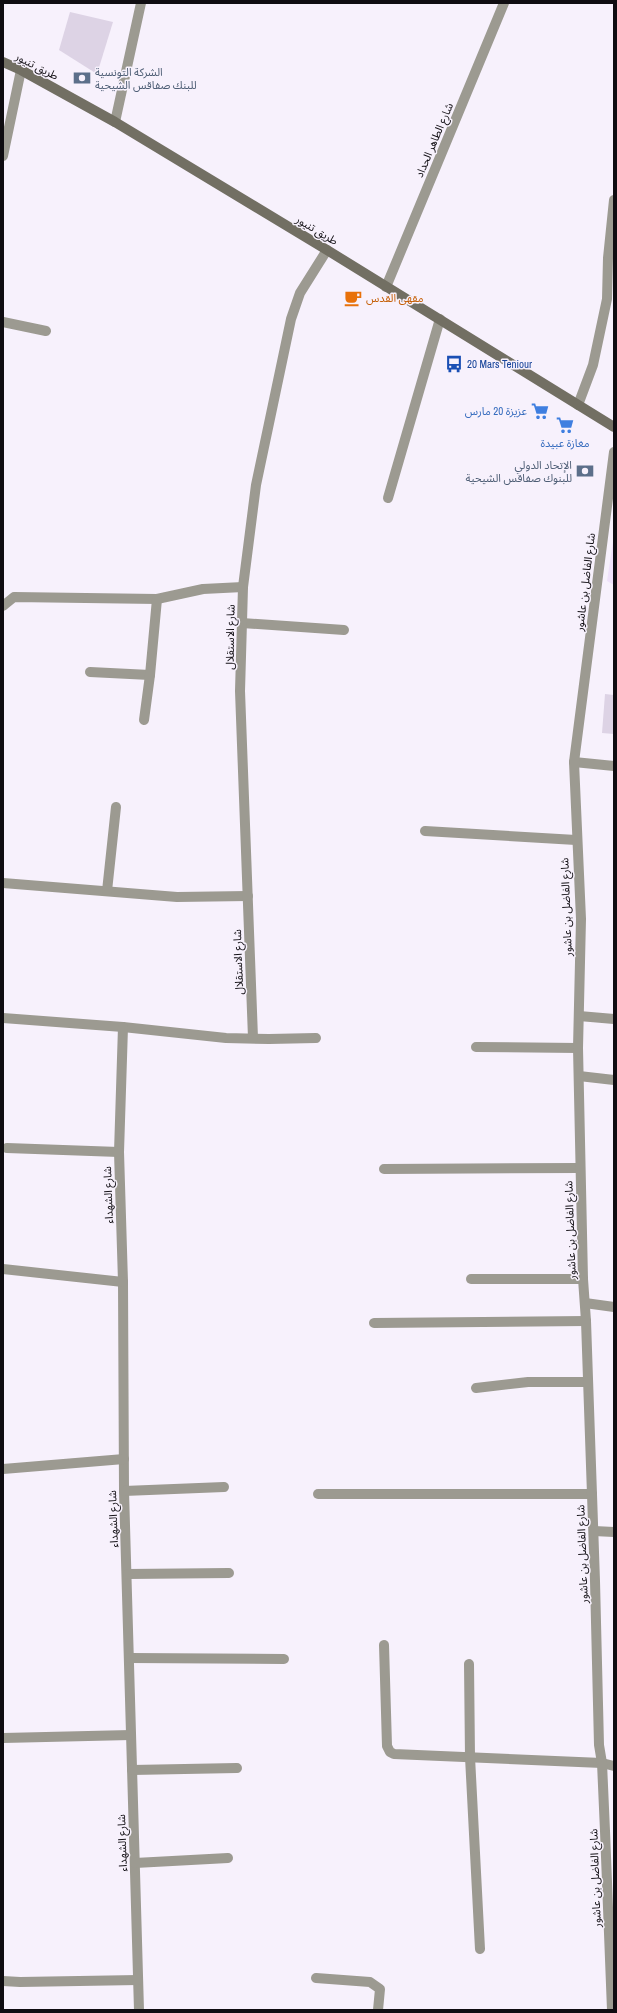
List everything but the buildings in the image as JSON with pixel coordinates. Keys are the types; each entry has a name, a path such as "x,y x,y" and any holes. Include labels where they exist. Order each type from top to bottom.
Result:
{"main road":[{"name":"طريق تنيور","path":"3,62 21,70 115,122 440,319 614,427"}],"street":[{"path":"115,122 141,3"},
{"name":"شارع الطاهر الحداد","path":"386,287 504,3"},
{"path":"3,156 21,70"},
{"path":"578,405 593,365 607,299 608,258 614,200"},
{"name":"شارع الاستقلال","path":"253,1038 240,691 243,587 256,485 291,320 300,293 327,250"},
{"path":"388,498 440,319"},
{"path":"3,322 46,332"},
{"name":"شارع الفاضل بن عاشور","path":"612,2010 602,1764 598,1729 594,1531 583,1279 578,1048 581,919 576,840 574,762 614,452"},
{"path":"3,606 14,597 157,599 204,589 243,587"},
{"path":"144,720 157,599"},
{"path":"242,623 344,630"},
{"path":"90,672 150,675"},
{"path":"574,762 614,766"},
{"path":"107,891 116,807"},
{"path":"425,831 576,840"},
{"path":"3,883 177,896 248,896"},
{"path":"579,1016 614,1019"},
{"path":"3,1018 123,1027 226,1038 316,1038"},
{"name":"شارع الشهداء","path":"123,1027 119,1152 123,1282 124,1491 128,1574 139,2010"},
{"path":"476,1047 578,1048"},
{"path":"579,1076 614,1080"},
{"path":"7,1148 119,1152"},
{"path":"384,1169 580,1168"},
{"path":"3,1269 123,1282"},
{"path":"471,1279 583,1279"},
{"path":"585,1303 614,1307"},
{"path":"374,1323 586,1321"},
{"path":"476,1388 528,1382 588,1382"},
{"path":"3,1468 124,1459"},
{"path":"124,1491 224,1486"},
{"path":"318,1494 592,1494"},
{"path":"594,1531 614,1532"},
{"path":"128,1574 229,1573"},
{"path":"384,1645 387,1746 390,1752 394,1754 602,1764 614,1766"},
{"path":"130,1658 284,1659"},
{"path":"470,1664 470,1757 480,1949"},
{"path":"3,1738 131,1735"},
{"path":"132,1770 236,1768"},
{"path":"135,1863 228,1858"},
{"path":"316,1978 370,1982 380,1989 378,2010"},
{"path":"3,1981 138,1980"}],"shaded area":[{"path":"614,535 614,585 607,581"}],"place":[{"name":"الشركة التونسية للبنك صفاقس الشيحية","path":"82,78"},
{"name":"مقهى القدس","path":"353,298"},
{"name":"20 Mars Teniour","path":"454,364"},
{"name":"عزيزة 20 مارس","path":"540,411"},
{"name":"مغازة عبيدة","path":"565,425"},
{"name":"الإتحاد الدولي للبنوك صفاقس الشيحية","path":"585,471"}]}
